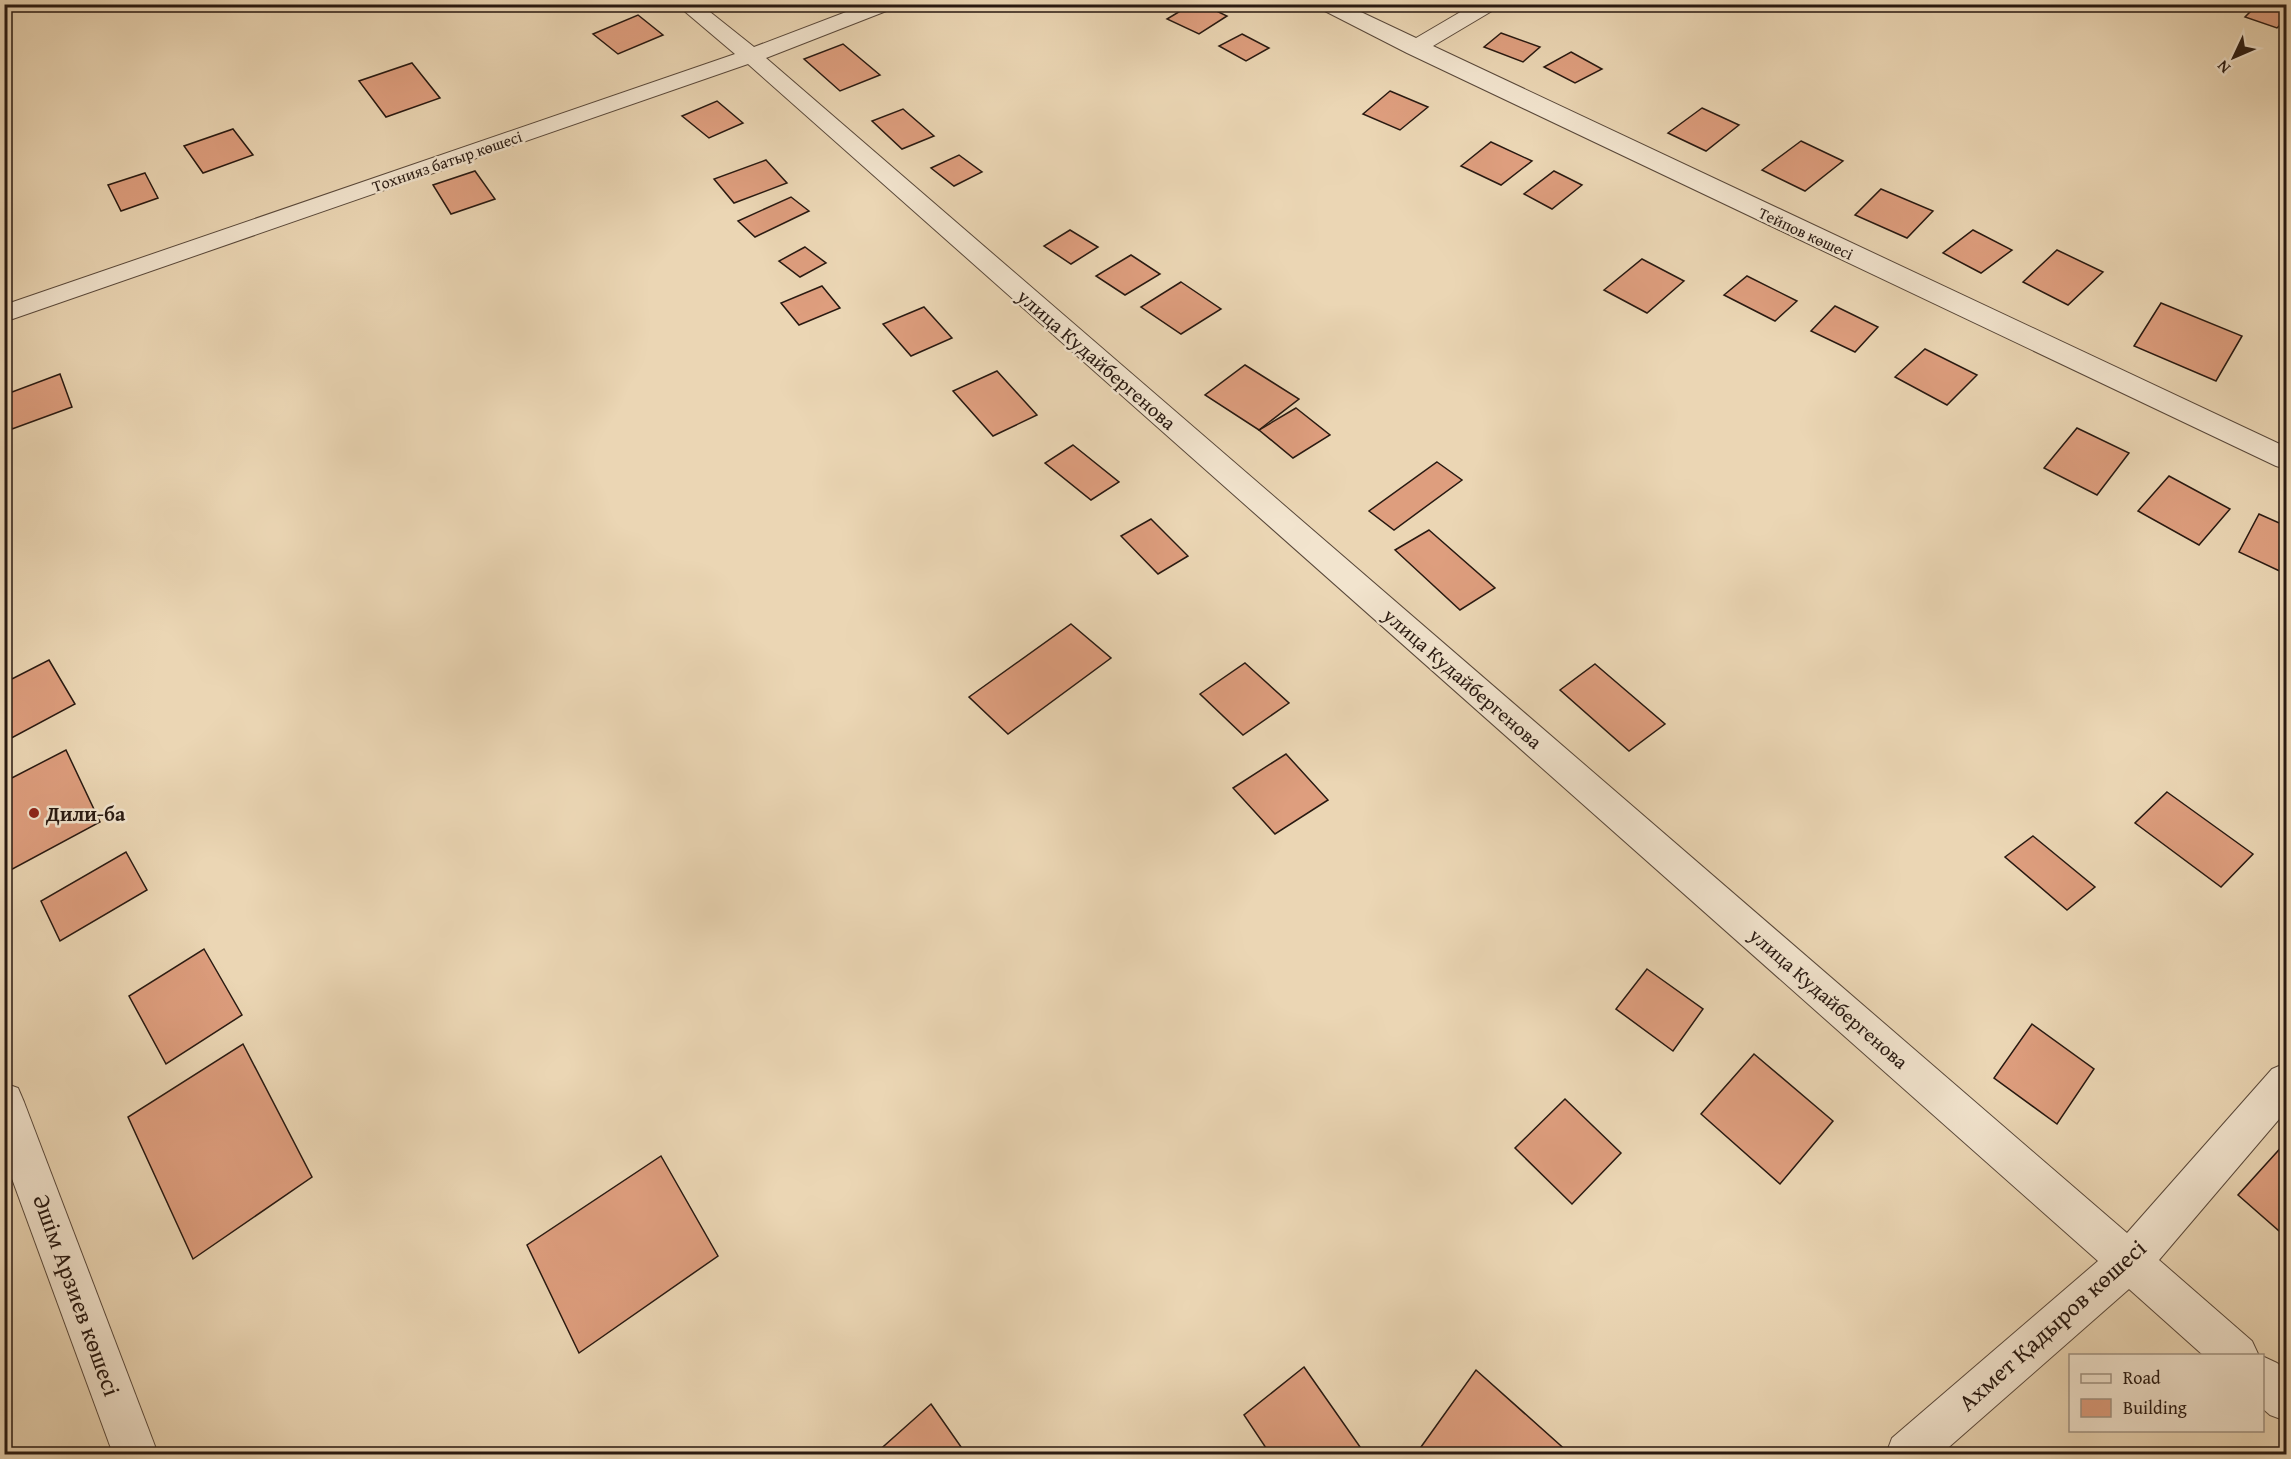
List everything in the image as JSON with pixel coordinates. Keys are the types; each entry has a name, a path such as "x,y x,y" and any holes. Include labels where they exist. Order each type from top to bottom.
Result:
{"street":[{"name":"улица Кудайбергенова","path":"686,4 751,56 2235,1354"},
{"name":"Тохнияз батыр көшесі","path":"4,314 751,56 887,4"},
{"name":"Тейпов көшесі","path":"1326,4 1414,48 2286,459"},
{"path":"1414,48 1490,4"},
{"name":"Ахмет Қадыров көшесі","path":"1908,1455 2130,1261 2286,1082"},
{"name":"Әшім Арзиев көшесі","path":"4,1102 136,1455"},
{"path":"2264,1380 2286,1399"}],"building":[{"path":"1192,4 1202,4 1227,16 1199,34 1167,19"},
{"path":"2258,4 2286,4 2286,19 2277,28 2245,17"},
{"path":"638,15 663,35 618,54 593,34"},
{"path":"1501,33 1540,47 1523,62 1484,47"},
{"path":"1242,34 1269,48 1246,61 1219,46"},
{"path":"843,44 880,75 840,91 804,59"},
{"path":"1571,52 1602,69 1575,83 1544,67"},
{"path":"412,63 440,98 386,117 359,81"},
{"path":"1390,91 1428,107 1400,130 1363,114"},
{"path":"717,101 743,123 709,138 682,116"},
{"path":"1702,108 1739,125 1706,151 1668,133"},
{"path":"903,109 934,136 902,149 872,121"},
{"path":"233,129 253,155 203,173 184,146"},
{"path":"1801,141 1843,161 1805,191 1762,170"},
{"path":"1491,142 1532,161 1501,185 1461,166"},
{"path":"959,155 982,172 954,186 931,168"},
{"path":"766,160 787,183 734,203 714,179"},
{"path":"475,171 495,199 451,214 433,185"},
{"path":"1554,171 1582,185 1552,209 1524,194"},
{"path":"145,173 158,198 121,211 108,185"},
{"path":"1881,189 1933,211 1907,238 1855,215"},
{"path":"791,197 809,211 755,237 738,221"},
{"path":"1070,230 1098,247 1071,264 1044,246"},
{"path":"1973,230 2012,250 1981,273 1943,253"},
{"path":"805,247 826,263 800,277 779,261"},
{"path":"2057,250 2103,272 2068,305 2023,282"},
{"path":"1131,255 1160,274 1125,295 1096,276"},
{"path":"1642,259 1684,281 1647,313 1604,290"},
{"path":"1747,276 1797,301 1775,321 1724,295"},
{"path":"1181,282 1221,309 1181,334 1141,307"},
{"path":"822,286 840,308 799,325 781,303"},
{"path":"2161,303 2242,336 2216,381 2134,346"},
{"path":"1835,306 1878,327 1855,352 1811,331"},
{"path":"924,307 952,338 911,356 883,324"},
{"path":"1925,349 1977,375 1947,405 1895,377"},
{"path":"1245,365 1299,399 1259,430 1205,395"},
{"path":"997,371 1037,415 993,436 953,391"},
{"path":"60,374 72,407 12,429 4,408 4,395"},
{"path":"1296,408 1330,435 1293,458 1259,430"},
{"path":"2077,428 2129,453 2097,495 2044,468"},
{"path":"1073,445 1119,482 1091,500 1045,463"},
{"path":"1437,462 1462,480 1394,530 1369,511"},
{"path":"2169,476 2230,509 2199,545 2138,511"},
{"path":"2259,514 2286,526 2286,574 2239,552"},
{"path":"1151,519 1188,556 1158,574 1121,536"},
{"path":"1429,530 1495,588 1460,610 1395,550"},
{"path":"1071,624 1111,658 1008,734 969,697"},
{"path":"49,660 75,704 4,742 4,683"},
{"path":"1245,663 1289,703 1243,735 1200,694"},
{"path":"1595,664 1665,724 1629,751 1560,690"},
{"path":"66,750 100,822 5,873 4,782"},
{"path":"1286,754 1328,800 1275,834 1233,788"},
{"path":"2167,792 2253,854 2221,887 2135,823"},
{"path":"2033,836 2095,887 2067,910 2005,857"},
{"path":"126,852 147,890 60,941 41,901"},
{"path":"204,949 242,1015 166,1064 129,996"},
{"path":"1647,969 1703,1009 1673,1051 1616,1009"},
{"path":"2032,1024 2094,1069 2057,1124 1994,1078"},
{"path":"243,1044 312,1177 193,1259 128,1117"},
{"path":"1754,1054 1833,1121 1780,1184 1701,1114"},
{"path":"1565,1099 1621,1153 1572,1204 1515,1148"},
{"path":"2286,1142 2286,1237 2238,1195"},
{"path":"661,1156 718,1256 579,1353 527,1245"},
{"path":"1304,1367 1365,1454 1270,1454 1244,1415"},
{"path":"1476,1370 1569,1453 1429,1454 1421,1447"},
{"path":"931,1404 966,1454 875,1454"}],"place":[{"name":"Дили-ба","path":"34,813"}]}
